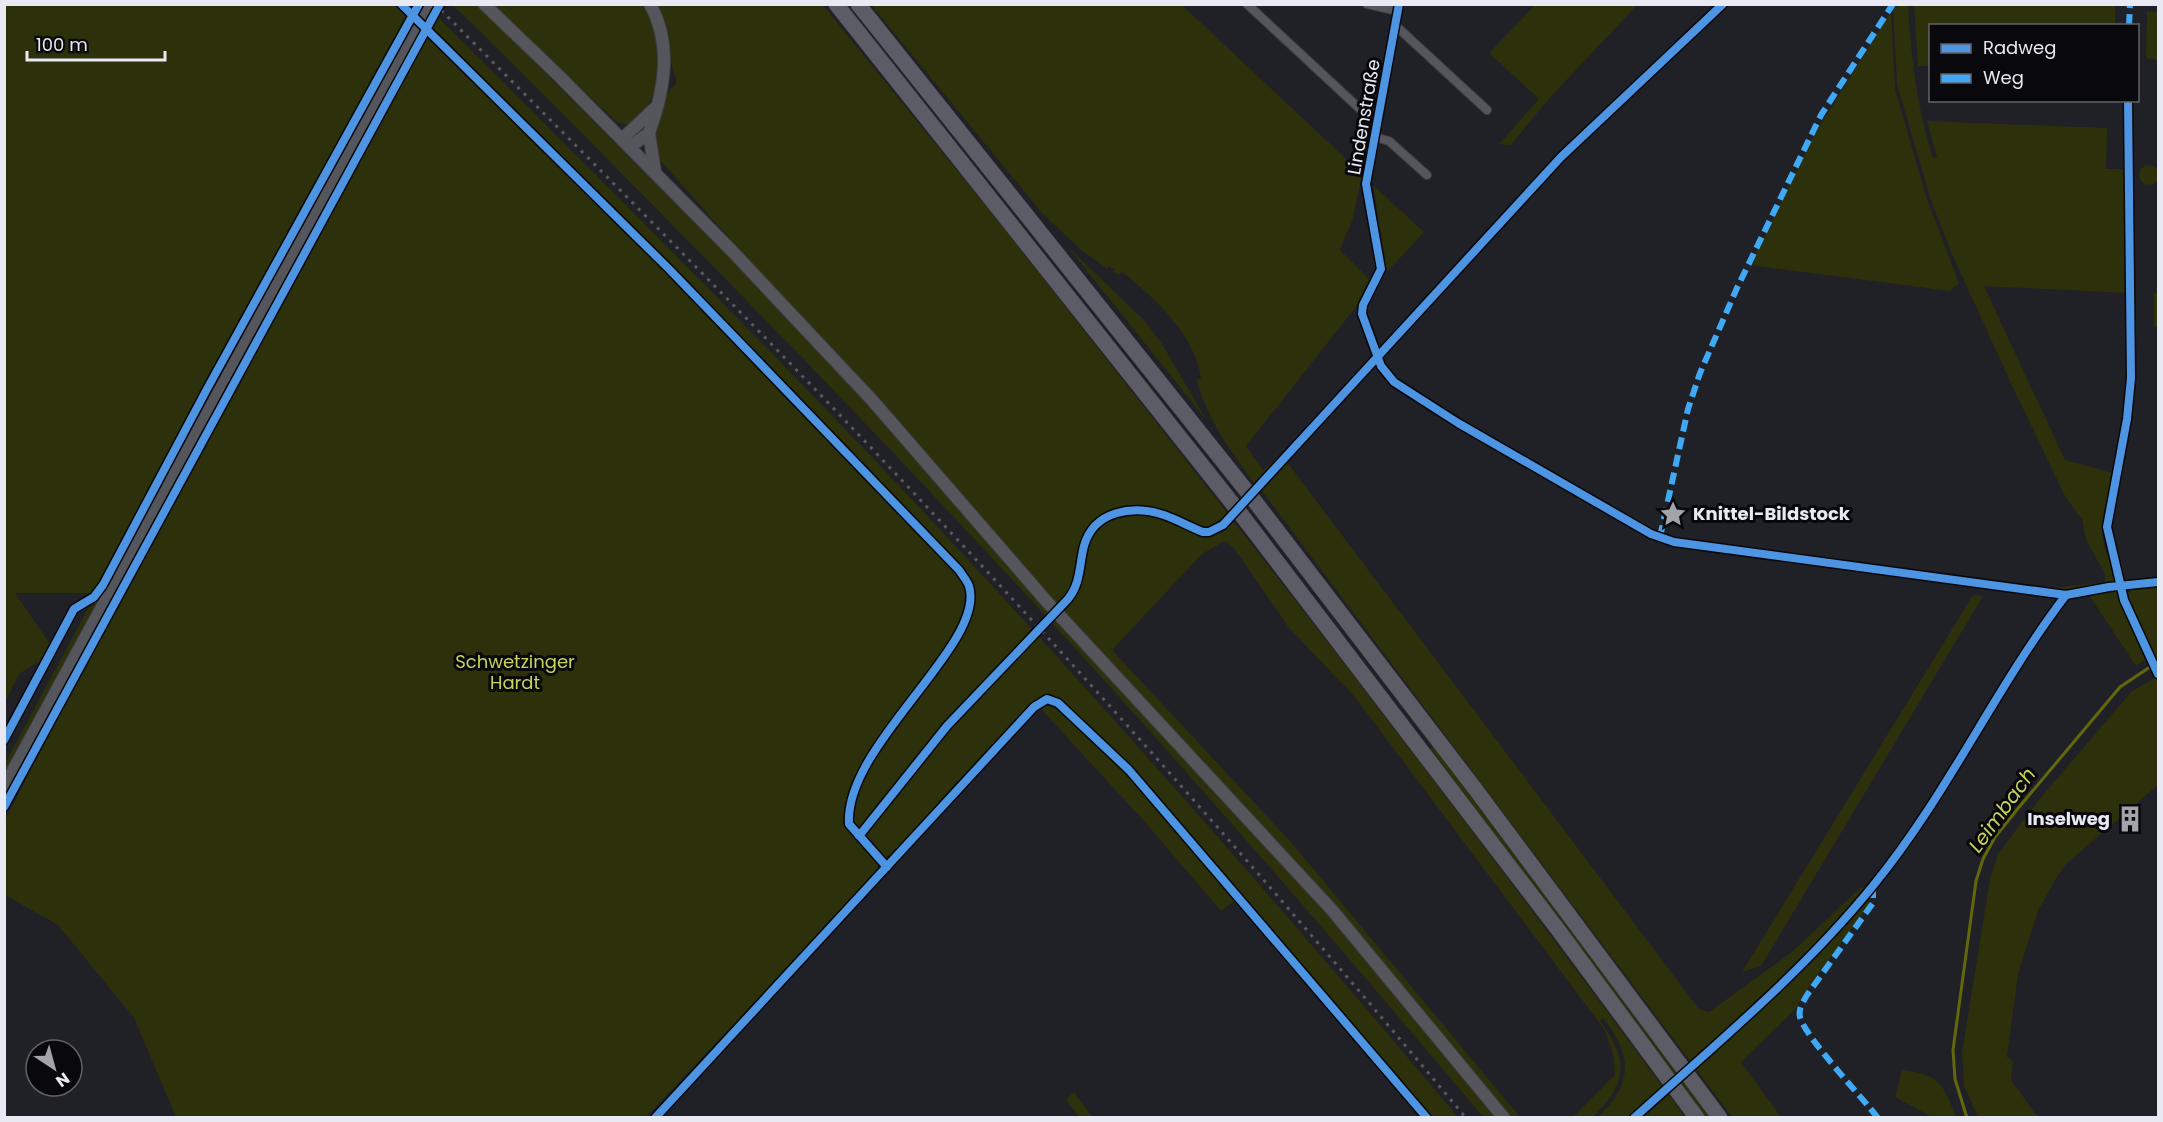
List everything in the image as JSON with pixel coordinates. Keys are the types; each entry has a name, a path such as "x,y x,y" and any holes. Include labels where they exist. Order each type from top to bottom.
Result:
{"highway":[{"path":"836,4 1238,510 1552,922 1697,1118"},
{"path":"858,4 1022,206 1250,496 1469,780 1720,1118"}],"main road":[{"path":"4,787 430,4"},
{"path":"484,4 655,172 826,350 1048,603 1299,873 1372,957 1504,1118"},
{"path":"650,4 662,34 665,53 663,80 649,133 655,172"},
{"path":"626,143 656,107"},
{"path":"626,143 649,133"}],"street":[{"path":"1247,4 1360,109 1379,116"},
{"path":"1367,4 1399,8"},
{"name":"Lindenstraße","path":"1381,269 1366,184 1399,8"},
{"path":"1396,26 1487,110"},
{"path":"1375,137 1389,141 1427,175"}],"green space":[{"name":"Schwetzinger Hardt","path":"5,5 426,5 739,319 923,511 1195,811 1458,1117 1429,1117 1131,771 1062,703 1051,697 1036,705 995,742 893,854 882,860 877,872 646,1117 176,1117 134,1018 58,925 5,895 5,820 118,601 429,29 412,13 101,584 93,593 15,593 53,648 48,656 19,674 5,702"},
{"path":"453,5 477,5 786,314 1313,895 1499,1117 1483,1117 1212,802 1074,647 933,495 695,248"},
{"path":"491,5 643,5 654,32 659,62 655,91 649,104 632,123 623,124 616,121"},
{"path":"657,5 823,5 1001,225 1229,515 1227,520 1234,522 1292,596 1462,818 1685,1117 1642,1117 1665,1098 1659,1090 1627,1117 1598,1117 1618,1093 1625,1069 1620,1045 1603,1018 1600,1021 1616,1048 1620,1060 1621,1071 1618,1082 1605,1105 1593,1117 1573,1117 1615,1075 1613,1054 1604,1029 1354,696 1289,628 1234,548 1225,541 1202,554 1112,650 1291,842 1520,1117 1511,1117 1317,885 1070,620 1063,610 1068,604 1064,600 1059,604 1048,596 659,159 656,142 658,119 666,97 676,82 666,28"},
{"path":"871,5 1182,5 1362,174 1353,218 1340,250 1374,284 1246,446 1263,470 1282,456 1283,459 1260,484 1257,482 1255,484 1213,422 1197,380 1201,378 1197,362 1191,347 1172,319 1135,282 1122,272 1119,275 1113,272 1115,269 1108,266 1107,269 1081,250 1042,213"},
{"path":"1535,5 1637,5 1546,102 1511,145 1499,144 1539,99 1489,53"},
{"path":"1901,5 1908,5 1916,82 1933,158 1937,157 1927,121 2107,128 2106,169 2124,169 2126,293 1984,286 2065,460 2113,473 2105,506 2103,531 2104,544 2113,570 2114,581 2100,586 2054,591 2055,588 2105,582 2105,574 2086,540 2082,519 2066,498 2016,394 1951,252 1930,198 1897,84 1893,9"},
{"path":"1914,5 2115,5 2115,24 1929,24 1929,66 1918,66"},
{"path":"2147,11 2158,12 2158,60 2146,58"},
{"path":"1891,12 1895,89 1927,199 1959,283 1950,291 1750,265 1816,132"},
{"path":"407,30 343,153 277,268"},
{"path":"417,39 419,41 287,284 288,277"},
{"path":"2149,165 2156,168 2159,175 2156,182 2149,185 2142,182 2139,175 2142,168"},
{"path":"1373,185 1424,232 1387,272"},
{"path":"1067,246 1144,320 1161,342 1207,421"},
{"path":"264,292 109,585 106,584"},
{"path":"2154,293 2158,293 2158,327 2154,326"},
{"path":"275,307 119,593 117,592 271,309"},
{"path":"1287,462 1699,1009 1709,1012 1792,952 1860,888 1866,887 1799,965 1719,1039 1695,1057 1700,1066 1813,960 1865,899 1869,900 1868,906 1804,993 1796,1008 1741,1062 1781,1117 1732,1117 1262,491 1262,487"},
{"path":"2158,587 2158,665 2129,609 2127,595 2131,589"},
{"path":"101,591 104,593 5,775 5,763 91,603"},
{"path":"2116,591 2145,660 2136,666 2089,595"},
{"path":"1973,595 1983,596 1761,966 1742,972"},
{"path":"114,598 117,599 5,803 5,799"},
{"path":"2157,677 2158,785 2065,865 2038,911 2018,974 2007,1057 2013,1061 2011,1080 2038,1117 1978,1117 1964,1086 1962,1052 1990,879 1998,854 2037,802 2132,691"},
{"path":"1048,705 1060,710 1126,773 1236,900 1221,911 1143,820 1040,708"},
{"path":"1434,746 1712,1117 1705,1117 1430,749"},
{"path":"1902,1070 1925,1075 1939,1083 1948,1096 1956,1117 1932,1117 1895,1097"},
{"path":"1074,1092 1092,1117 1079,1117 1066,1100"}],"waterway":[{"name":"Leimbach","path":"1967,1118 1955,1079 1953,1050 1976,881 1983,859 1995,837 2120,687 2150,667"}],"railway":[{"path":"435,4 744,316 866,442 995,581 1200,808 1466,1118"}],"marked path":[{"path":"1660,537 1688,409 1700,373 1737,288 1821,115 1893,4"},
{"path":"2129,24 2130,4"},
{"path":"1873,886 1873,903 1807,995 1801,1006 1800,1017 1812,1038 1878,1118"}],"cycle path":[{"path":"401,4 669,269 959,570 967,582 969,610 957,637 890,729 868,762 853,793 849,824 887,867"},
{"path":"4,740 74,609 94,597 103,585 207,389 419,4"},
{"path":"4,807 440,4"},
{"path":"1399,4 1366,184 1381,269 1363,305 1362,314 1381,366 1394,382 1458,423 1651,534 1674,542 2066,595 2109,587 2158,582"},
{"path":"859,836 947,726 1068,599 1077,580 1084,546 1096,525 1116,513 1128,511 1164,515 1203,532 1209,532 1223,525 1561,157 1723,4"},
{"path":"2128,102 2131,378 2127,419 2107,527 2124,600 2158,674"},
{"path":"1634,1118 1788,978 1845,919 1872,887 1924,816 2016,667 2066,595"},
{"path":"655,1118 1034,707 1047,699 1058,703 1129,770 1427,1118"}],"place":[{"name":"Knittel-Bildstock","path":"1673,514"},
{"name":"Inselweg","path":"2130,819"}]}
